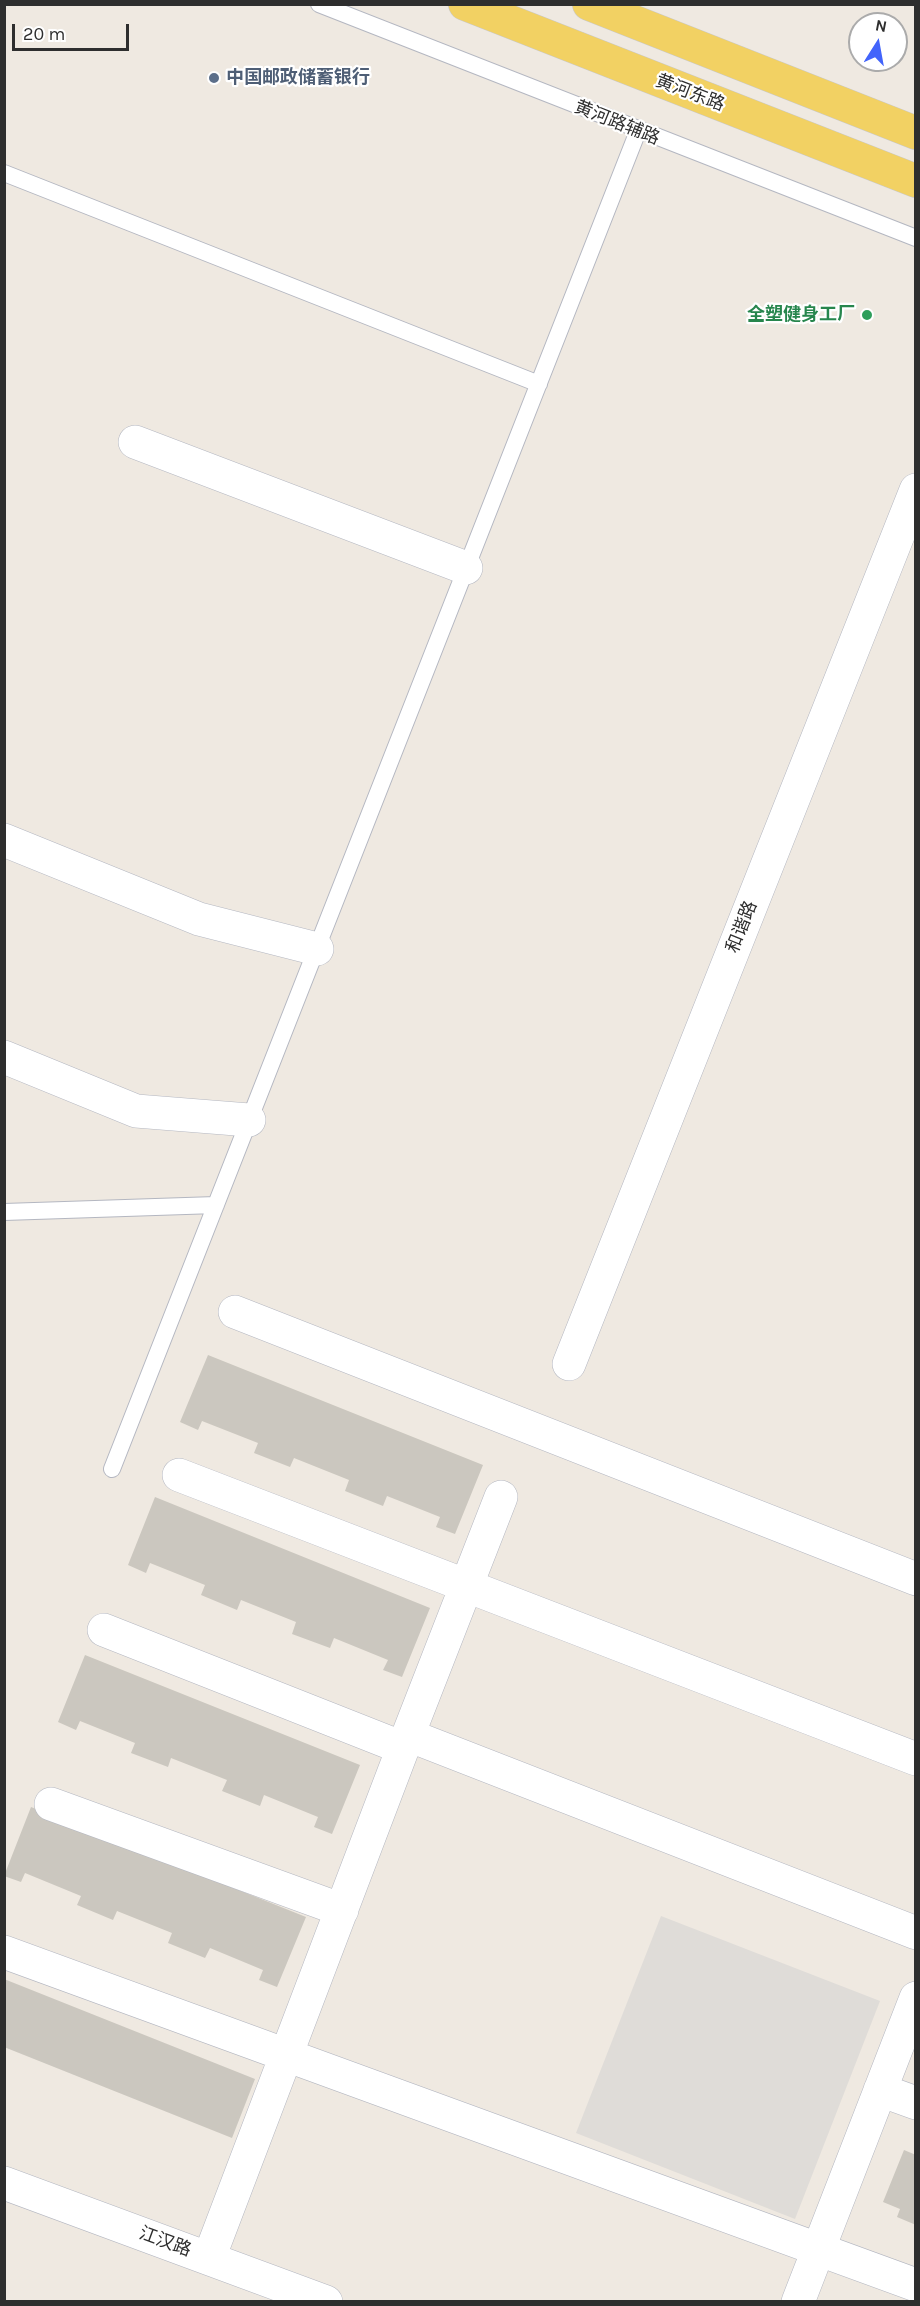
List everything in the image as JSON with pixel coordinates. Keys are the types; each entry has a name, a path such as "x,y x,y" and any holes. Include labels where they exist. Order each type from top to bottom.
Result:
{"main road":[{"name":"黄河东路","path":"465,4 915,181"},
{"path":"589,4 915,133"}],"street":[{"path":"135,442 466,568"},
{"name":"和谐路","path":"569,1364 915,490"},
{"path":"4,840 199,919 317,949"},
{"path":"4,1057 136,1111 249,1120"},
{"path":"235,1312 915,1579"},
{"path":"179,1475 915,1759"},
{"path":"209,2258 501,1497"},
{"path":"104,1630 915,1933"},
{"path":"51,1804 342,1911"},
{"path":"4,1952 915,2285"},
{"path":"798,2301 915,1998"},
{"path":"880,2090 915,2103"},
{"name":"江汉路","path":"4,2183 326,2301"}],"lane":[{"name":"黄河路辅路","path":"319,4 915,238"},
{"path":"112,1469 638,131"},
{"path":"4,173 539,384"},
{"path":"4,1212 216,1205"}],"shaded area":[{"path":"661,1916 880,2001 795,2219 576,2133"}],"building":[{"path":"208,1355 483,1465 455,1534 436,1527 440,1517 387,1496 383,1506 345,1491 349,1480 294,1458 290,1467 254,1453 258,1443 202,1421 198,1430 180,1422"},
{"path":"155,1497 430,1608 402,1677 383,1670 388,1660 334,1638 330,1648 292,1634 296,1622 241,1600 237,1610 201,1595 205,1585 150,1563 146,1573 128,1565"},
{"path":"85,1655 360,1765 332,1834 314,1827 318,1817 264,1795 260,1806 222,1791 227,1780 171,1758 168,1767 131,1753 135,1743 80,1721 76,1730 58,1722"},
{"path":"31,1807 306,1917 277,1987 259,1980 263,1970 210,1948 205,1958 168,1943 172,1933 117,1911 113,1920 77,1905 81,1896 25,1873 21,1882 4,1876"},
{"path":"4,1979 255,2079 232,2138 4,2047"},
{"path":"904,2150 916,2155 916,2225 897,2217 900,2209 883,2202"}],"place":[{"name":"中国邮政储蓄银行","path":"214,78"},
{"name":"全塑健身工厂","path":"867,315"}]}
